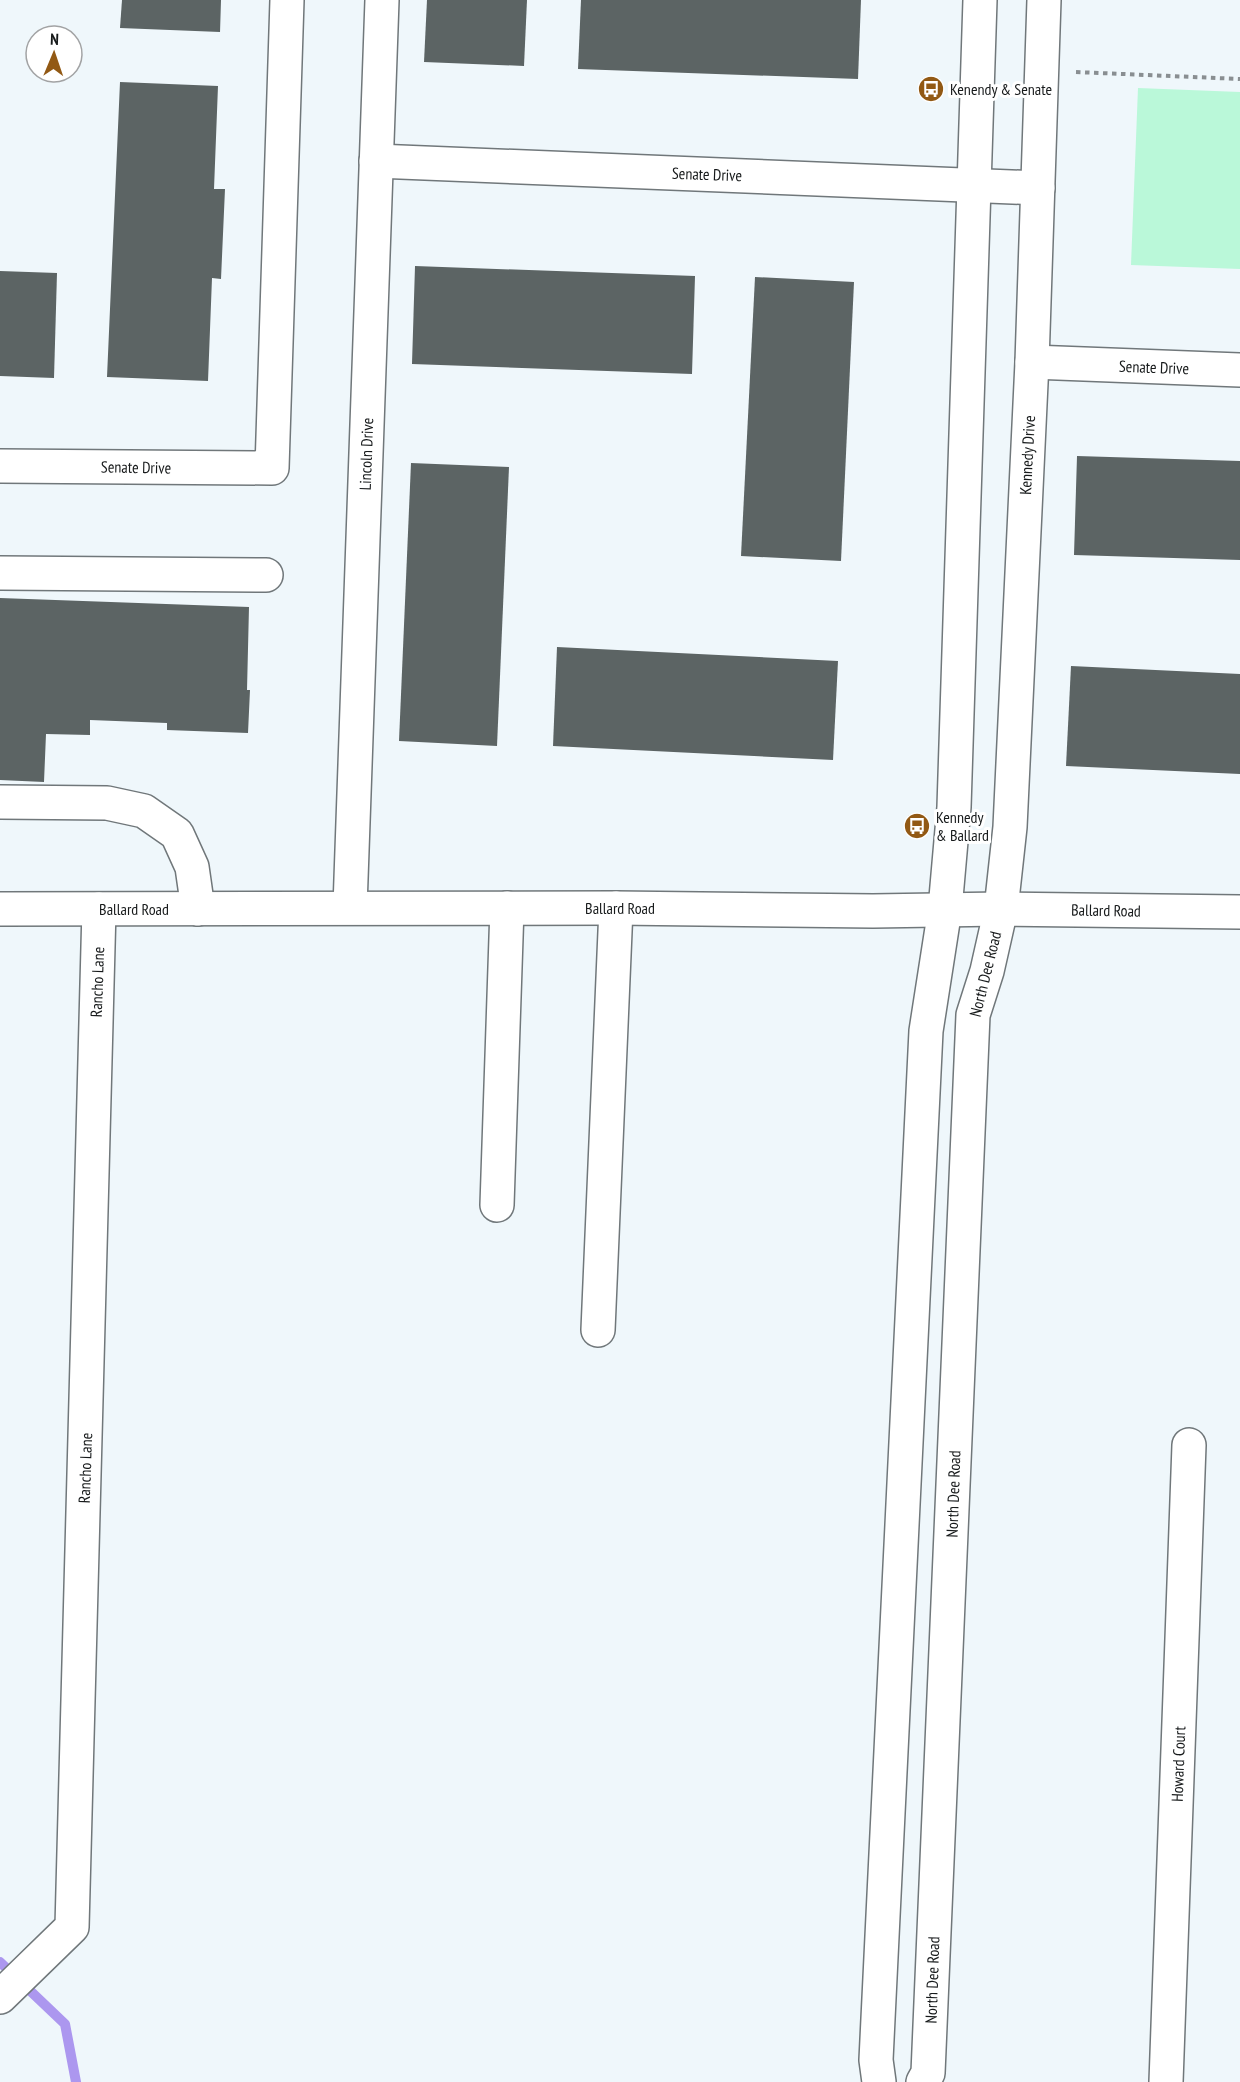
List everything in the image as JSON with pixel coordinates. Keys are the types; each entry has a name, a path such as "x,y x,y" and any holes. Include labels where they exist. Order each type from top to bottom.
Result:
{"street":[{"name":"Senate Drive","path":"0,466 272,468 287,0"},
{"name":"Lincoln Drive","path":"350,907 382,0"},
{"path":"879,2082 876,2060 926,1031 945,909 954,807 976,185 980,0"},
{"name":"Kennedy Drive","path":"1001,909 1010,827 1032,362 1044,0"},
{"name":"Senate Drive","path":"376,161 1038,188"},
{"name":"Senate Drive","path":"1032,362 1240,370"},
{"path":"0,573 266,575"},
{"path":"0,802 107,803 144,811 177,834 192,867 198,909"},
{"name":"Ballard Road","path":"0,909 350,907 1240,912"},
{"path":"497,1205 507,908"},
{"path":"598,1330 616,908"},
{"name":"Rancho Lane","path":"0,1997 72,1927 99,909"},
{"name":"North Dee Road","path":"923,2082 928,2073 973,1015 987,971 1001,909"},
{"name":"Howard Court","path":"1166,2082 1189,1445"}],"path":[{"path":"1042,70 1240,79"}],"green space":[{"path":"1138,88 1240,92 1240,269 1131,265"}],"building":[{"path":"122,0 221,0 220,32 120,28"},
{"path":"427,0 527,0 524,66 424,62"},
{"path":"581,0 861,0 858,79 578,69"},
{"path":"120,82 218,86 214,189 225,189 221,279 212,278 208,381 107,377"},
{"path":"415,266 695,276 692,374 412,364"},
{"path":"0,271 57,273 54,378 0,376"},
{"path":"755,277 854,282 841,561 741,556"},
{"path":"1077,456 1240,461 1240,560 1074,555"},
{"path":"411,463 509,467 497,746 399,741"},
{"path":"0,598 249,607 248,733 167,730 167,723 90,720 90,735 46,734 44,782 0,780"},
{"path":"557,647 838,661 833,760 553,746"},
{"path":"1071,666 1240,674 1240,774 1066,766"}],"waterway":[{"path":"0,1962 65,2024 76,2082"}],"place":[{"name":"Kenendy & Senate","path":"931,89"},
{"name":"Kennedy & Ballard","path":"917,826"}]}
